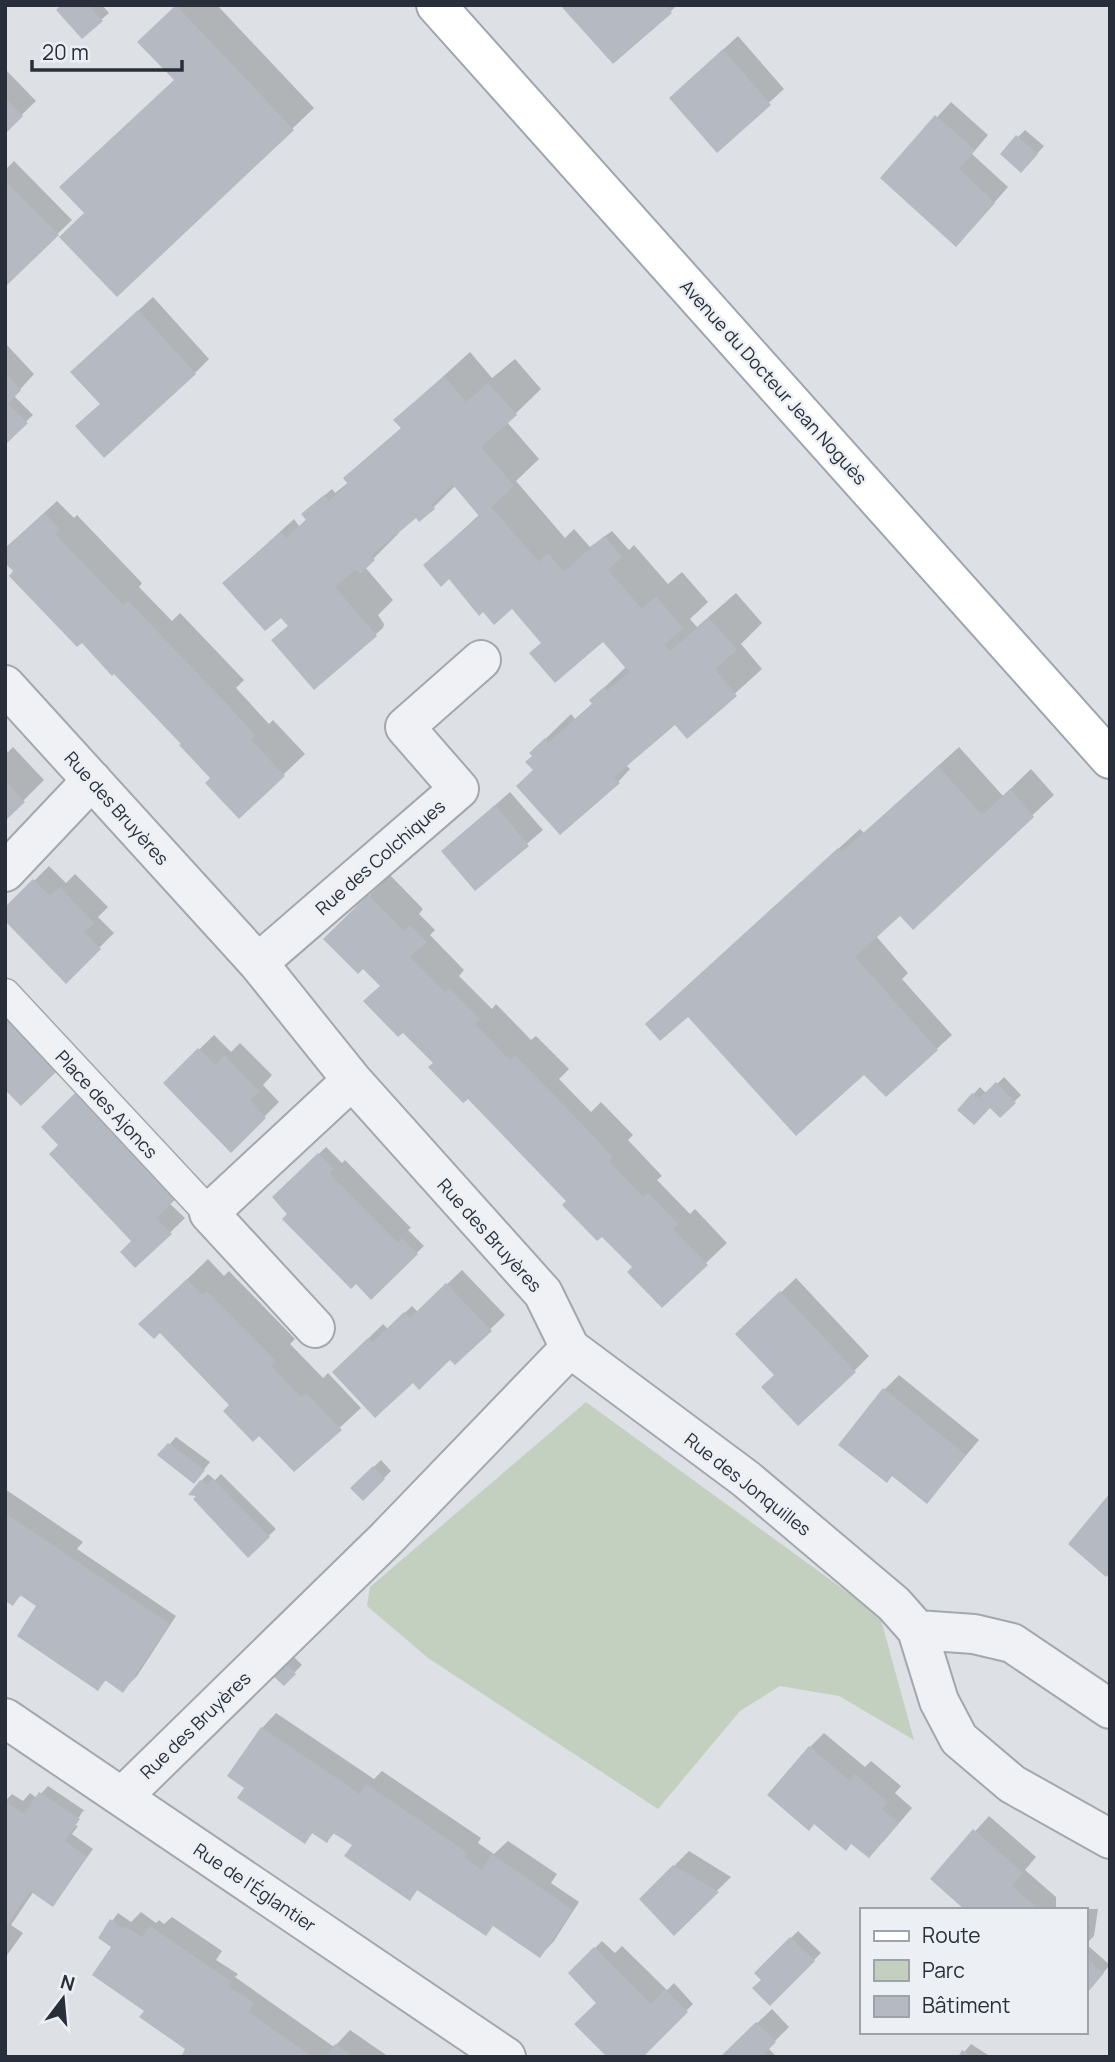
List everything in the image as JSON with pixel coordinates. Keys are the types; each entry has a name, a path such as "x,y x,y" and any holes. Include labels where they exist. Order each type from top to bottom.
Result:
{"main road":[{"name":"Avenue du Docteur Jean Noguès","path":"436,5 1110,759"}],"street":[{"name":"Rue des Colchiques","path":"258,963 459,789 405,727 481,660"},
{"name":"Rue des Bruyères","path":"5,685 258,963 352,1080 543,1293 570,1348 387,1538 122,1797"},
{"path":"5,872 92,780"},
{"path":"315,1328 209,1213 352,1080"},
{"name":"Rue des Jonquilles","path":"570,1348 746,1479 894,1604 917,1630 939,1701 959,1739 1012,1784 1110,1839"},
{"path":"917,1630 975,1634 1012,1643 1110,1709"},
{"name":"Rue de l'Églantier","path":"5,1718 506,2057"}],"lane":[{"name":"Place des Ajoncs","path":"5,994 209,1213"}],"green space":[{"path":"586,1402 880,1616 914,1740 839,1696 780,1686 740,1711 658,1809 428,1658 367,1606 370,1587"}],"building":[{"path":"61,5 88,5 103,21 82,39 56,10"},
{"path":"176,5 294,130 117,297 59,237 84,213 59,187 174,80 137,42"},
{"path":"560,5 664,5 672,13 613,64"},
{"path":"723,49 771,105 717,153 669,98"},
{"path":"5,98 23,116 5,134"},
{"path":"935,115 975,150 959,169 995,203 956,247 880,178"},
{"path":"1016,135 1038,154 1021,173 1000,154"},
{"path":"5,181 59,235 5,287"},
{"path":"138,310 196,374 104,458 75,426 100,404 70,372"},
{"path":"5,373 21,390 8,404 28,423 5,445"},
{"path":"444,376 466,402 488,383 517,415 481,447 514,486 491,507 539,562 548,553 564,572 604,536 622,557 608,570 642,609 656,596 683,628 664,645 670,651 709,618 737,650 715,669 737,696 687,739 675,725 614,777 620,783 560,835 516,786 533,770 525,762 532,756 529,753 545,738 548,743 592,704 589,700 604,687 607,691 629,672 603,642 555,683 529,653 541,643 512,609 494,625 483,612 479,616 449,579 441,587 423,565 479,516 453,485 432,504 435,509 419,522 416,518 371,556 375,560 360,574 356,569 335,587 377,636 314,690 271,640 288,626 281,618 265,631 222,583 281,532 286,538 306,520 301,514 324,495 329,501 348,484 343,478 401,428 393,420"},
{"path":"44,513 60,529 55,534 123,605 128,601 225,702 255,735 251,740 285,776 239,819 205,783 210,778 179,745 181,744 82,643 77,647 9,576 13,571 5,563 5,548"},
{"path":"938,766 982,815 1010,789 1034,817 913,930 900,916 855,957 938,1050 886,1097 864,1075 796,1136 688,1017 660,1041 645,1024 838,848 842,852"},
{"path":"5,781 25,802 5,821"},
{"path":"495,805 529,846 475,891 441,851"},
{"path":"33,879 50,896 60,887 94,923 84,932 101,949 66,984 5,921 5,907"},
{"path":"368,895 404,931 410,925 427,942 410,957 445,992 449,988 480,1019 475,1024 510,1060 515,1055 579,1121 613,1157 609,1162 643,1197 648,1193 678,1224 673,1229 708,1265 662,1308 627,1272 632,1267 602,1237 597,1241 562,1205 566,1201 468,1099 463,1103 428,1067 433,1063 403,1033 398,1037 363,1001 380,986 363,969 358,974 323,939"},
{"path":"5,1019 56,1072 21,1106 5,1090"},
{"path":"198,1048 215,1065 225,1056 259,1091 250,1100 266,1118 231,1153 163,1083"},
{"path":"996,1082 1016,1103 1000,1118 980,1098"},
{"path":"76,1092 177,1198 156,1218 172,1234 135,1268 120,1252 131,1241 49,1154 58,1145 41,1127"},
{"path":"972,1093 990,1108 974,1125 957,1110"},
{"path":"318,1153 334,1169 329,1173 398,1243 402,1238 418,1254 371,1300 356,1284 351,1289 282,1219 287,1214 272,1197"},
{"path":"187,1279 202,1295 207,1291 276,1361 271,1366 301,1397 306,1393 342,1430 294,1472 259,1436 253,1442 223,1411 229,1405 160,1333 154,1339 138,1324"},
{"path":"446,1283 492,1331 455,1365 450,1360 419,1390 413,1383 375,1418 332,1372 368,1338 373,1342 404,1312 410,1318"},
{"path":"780,1291 856,1372 798,1426 761,1387 774,1375 735,1334"},
{"path":"883,1388 966,1455 927,1504 892,1476 887,1483 838,1445"},
{"path":"168,1443 205,1470 194,1484 157,1455"},
{"path":"373,1466 385,1479 363,1501 350,1488"},
{"path":"213,1479 270,1537 248,1558 193,1499 196,1496 188,1495 200,1480 207,1485"},
{"path":"1110,1493 1110,1573 1106,1577 1068,1544"},
{"path":"5,1513 170,1624 123,1693 105,1680 98,1691 17,1636 36,1606 20,1595 13,1606 5,1601"},
{"path":"285,1662 296,1674 284,1686 272,1675"},
{"path":"261,1727 360,1794 366,1784 468,1853 465,1858 482,1870 492,1854 573,1910 540,1958 493,1926 486,1936 417,1890 410,1901 344,1856 352,1845 333,1833 327,1843 312,1833 305,1844 237,1798 244,1788 227,1776"},
{"path":"809,1746 850,1781 855,1774 888,1802 882,1809 899,1823 869,1858 851,1844 846,1851 814,1824 809,1831 767,1795"},
{"path":"39,1792 80,1819 65,1841 87,1857 53,1907 30,1891 5,1929 5,1801 24,1814"},
{"path":"973,1829 1023,1873 1012,1886 1038,1908 963,1908 930,1879"},
{"path":"673,1865 719,1892 674,1936 639,1899"},
{"path":"110,1919 123,1929 125,1926 142,1937 150,1926 232,1982 228,1986 254,2003 248,2012 313,2057 181,2057 185,2049 139,2017 144,2011 92,1975 111,1947 98,1938"},
{"path":"790,1937 815,1961 770,2006 752,1988 761,1980 754,1973"},
{"path":"594,1947 651,2004 665,1989 688,2012 643,2057 607,2057 574,2024 596,2003 568,1973"},
{"path":"1087,1959 1104,1973 1087,1991"},
{"path":"756,2022 776,2042 761,2057 720,2057"},
{"path":"335,2044 354,2057 326,2057"},
{"path":"962,2050 973,2057 958,2057"}]}
